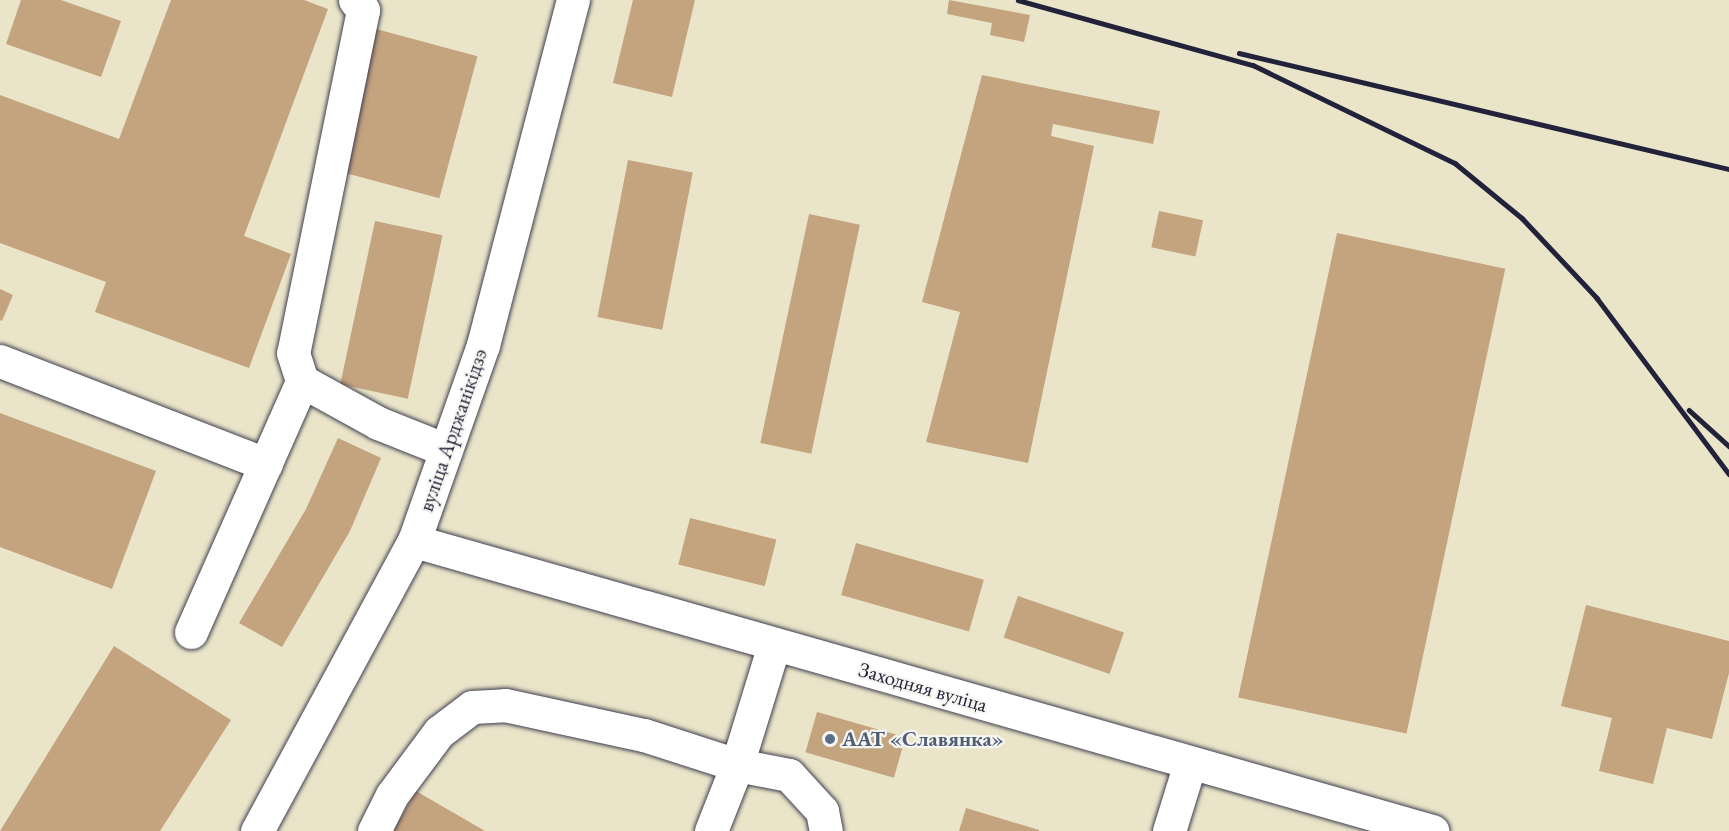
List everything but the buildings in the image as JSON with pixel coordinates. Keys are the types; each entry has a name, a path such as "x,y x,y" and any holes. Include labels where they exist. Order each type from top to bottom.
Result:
{"street":[{"path":"191,632 302,381 294,353 363,10 355,0"},
{"name":"вуліца Арджанікідзэ","path":"257,831 414,541 483,345 573,0"},
{"path":"0,361 266,464"},
{"path":"302,381 378,423 446,450"},
{"name":"Заходняя вуліца","path":"414,541 1431,831"},
{"path":"711,831 737,765 774,645"},
{"path":"374,831 392,795 439,732 472,707 504,705 644,735 737,765 789,775 822,812 826,831"},
{"path":"1169,831 1190,763"}],"railway":[{"path":"1018,0 1253,65 1455,163 1522,218 1597,298 1729,474"},
{"path":"1239,53 1729,169"},
{"path":"1689,410 1729,446"}],"place":[{"name":"ААТ «Славянка»","path":"830,739"}]}
